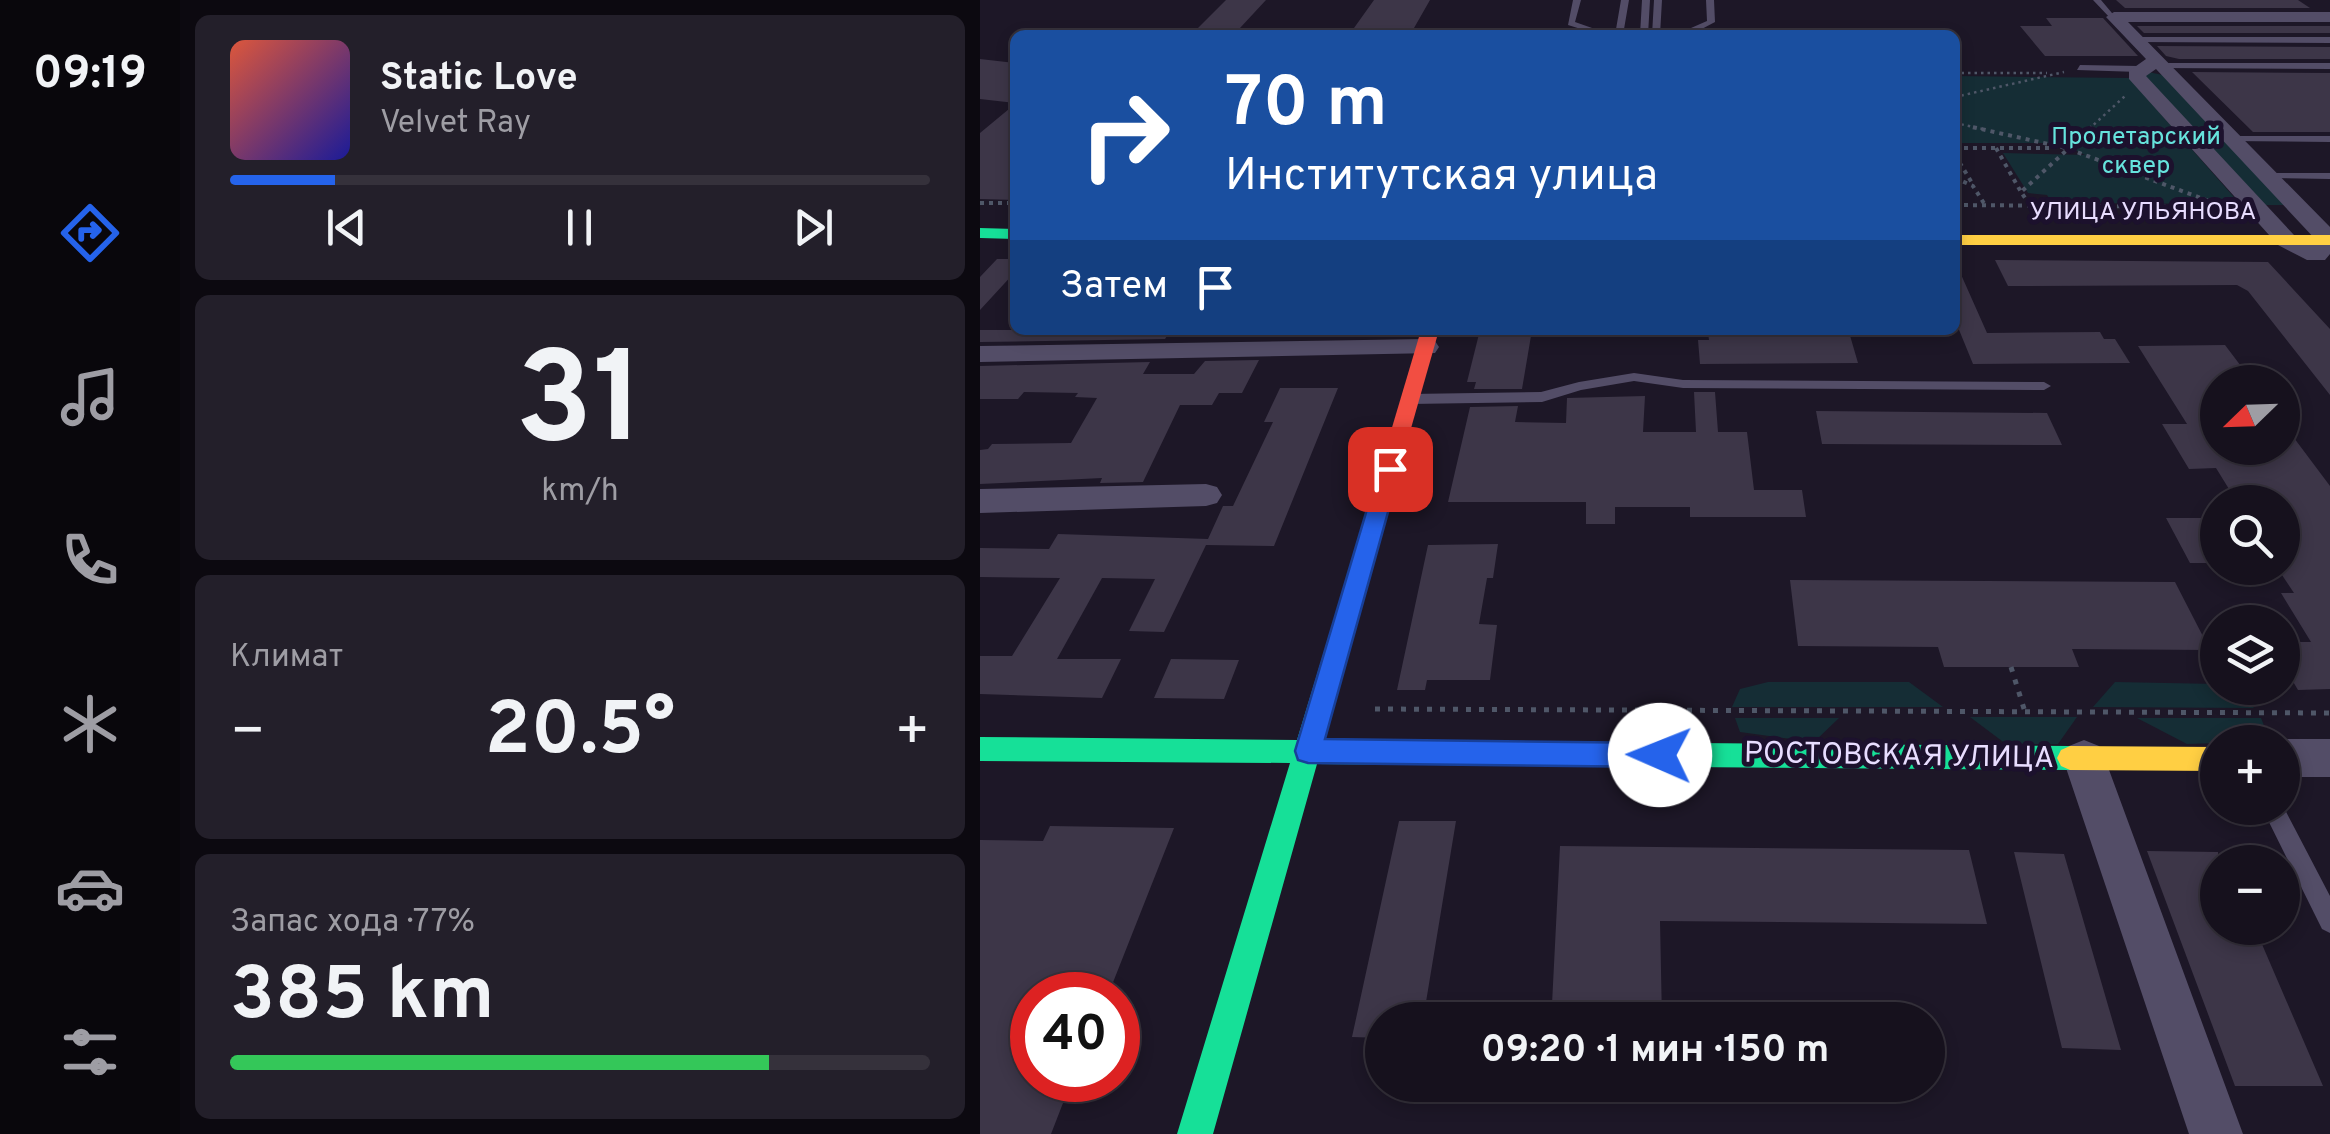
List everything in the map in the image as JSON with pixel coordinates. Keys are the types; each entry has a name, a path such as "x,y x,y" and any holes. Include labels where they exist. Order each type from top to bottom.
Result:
{"street":[{"path":"2114,16 2330,17"},
{"path":"2114,16 2137,40 2147,70 2268,222 2286,240 2325,241"},
{"path":"2147,70 2232,139 2325,241"},
{"path":"980,218 1010,217"},
{"path":"980,218 1010,232"},
{"name":"УЛИЦА УЛЬЯНОВА","path":"1960,221 2268,222 2325,241"},
{"name":"УЛИЦА УЛЬЯНОВА","path":"1960,240 2286,240"},
{"path":"980,354 1427,338 1196,1134"},
{"path":"980,501 1206,495"},
{"name":"РОСТОВСКАЯ УЛИЦА","path":"980,749 2200,759"},
{"path":"2300,758 2330,758"},
{"path":"2084,759 2216,1134"}],"lane":[{"path":"1577,0 1571,22 1594,30"},
{"path":"1620,30 1625,0"},
{"path":"1644,30 1646,0"},
{"path":"1656,30 1658,0"},
{"path":"1694,30 1711,22 1710,0"},
{"path":"2097,0 2114,16"},
{"path":"2287,17 2330,50"},
{"path":"2137,40 2330,40"},
{"path":"2080,68 2330,66"},
{"path":"2232,139 2330,139"},
{"path":"2269,176 2330,176"},
{"path":"1410,399 1542,397 1634,377 1684,384 2044,386"},
{"path":"2282,825 2330,921"}],"path":[{"path":"2021,192 2147,70"},
{"path":"1960,73 2060,73 1960,96"},
{"path":"1960,124 2066,148 2226,207 1960,205"},
{"path":"1960,148 2066,148"},
{"path":"1996,148 2030,205"},
{"path":"1960,163 1985,205"},
{"path":"1960,180 1974,186"},
{"path":"980,218 1010,205"},
{"path":"2011,667 2024,712"},
{"path":"1376,709 2330,713"}],"green space":[{"path":"2143,71 2168,76 2289,205 2257,205 2140,75"},
{"name":"Пролетарский сквер","path":"1960,76 2129,78 2240,204 2052,203 2047,195 2028,193 2003,153 2085,155 2060,143 1960,143"},
{"path":"1768,682 1909,682 1943,707 1732,707 1740,689"},
{"path":"2115,682 2200,684 2200,705 2254,708 2093,707"},
{"path":"1970,717 2077,717 2058,744 2006,744"},
{"path":"1735,718 1839,718 1814,742 1740,732"},
{"path":"2137,718 2261,718 2264,725 2200,725 2200,744 2187,744"}],"building":[{"path":"1226,0 1266,0 1240,28 1198,28"},
{"path":"1374,0 1430,0 1413,30 1353,30"},
{"path":"2116,0 2298,0 2310,8 2125,8"},
{"path":"2046,18 2103,18 2138,56 2045,56 2020,26 2052,26"},
{"path":"2137,26 2330,26 2330,33 2144,33"},
{"path":"2157,46 2330,47 2330,59 2179,59 2166,56"},
{"path":"980,59 1010,62 1010,102 980,99"},
{"path":"2192,72 2330,73 2330,132 2253,132"},
{"path":"1010,108 1010,200 980,199 980,133"},
{"path":"997,259 1010,259 1010,277 980,310 980,277"},
{"path":"1995,260 2268,262 2330,329 2330,395 2248,291 2237,285 2008,286"},
{"path":"1960,272 1987,333 2100,332 2104,339 2115,339 2130,363 1973,364 1960,332"},
{"path":"980,330 1010,330 1010,335 1168,335 1165,339 980,342"},
{"path":"1479,335 1531,335 1522,389 1474,389 1476,382 1467,382"},
{"path":"1708,335 1850,335 1858,363 1700,364 1698,340 1709,340"},
{"path":"2225,345 2240,365 2200,365 2200,465 2300,465 2300,446 2330,486 2330,689 2300,690 2300,642 2311,642 2300,624 2300,605 2288,605 2281,593 2294,593 2289,585 2300,585 2300,485 2226,485 2216,468 2189,469 2162,424 2187,424 2138,346"},
{"path":"1259,360 1242,393 1219,393 1212,405 1180,405 1143,482 1100,483 1102,478 980,484 980,450 992,444 1071,443 1097,398 1075,397 1078,393 1024,392 1018,399 980,399 980,366 1150,362 1143,374 1194,374 1205,361"},
{"path":"1280,388 1338,388 1274,546 1206,545 1164,632 1129,631 1155,579 1102,578 1057,659 1121,659 1102,698 980,694 980,656 1012,656 1060,578 980,577 980,548 1049,549 1058,534 1208,539 1223,506 1233,506 1273,422 1264,422"},
{"path":"1694,392 1715,392 1718,432 1747,432 1754,490 1802,490 1806,517 1690,517 1690,507 1615,507 1615,524 1586,524 1586,502 1448,502 1470,407 1518,406 1515,422 1566,423 1567,398 1645,396 1643,432 1696,432"},
{"path":"1816,411 2047,413 2062,445 1822,444"},
{"path":"2166,518 2200,518 2200,563 2190,563"},
{"path":"1498,544 1479,624 1497,625 1490,680 1427,680 1425,690 1397,690 1428,545"},
{"path":"1790,580 2175,582 2200,631 2200,650 2072,649 2079,667 1944,667 1938,647 1798,646"},
{"path":"1171,659 1239,660 1224,699 1154,698"},
{"path":"1399,821 1456,821 1426,1002 1365,1002 1365,1037 1352,1037"},
{"path":"1050,826 1174,828 1117,972 1010,972 1010,1102 1063,1102 1051,1134 980,1134 980,840 1043,841"},
{"path":"1560,846 1969,850 1987,924 1660,921 1662,1002 1552,1002"},
{"path":"2147,851 2200,852 2200,945 2262,945 2323,1086 2235,1086"},
{"path":"2014,852 2064,854 2121,1050 2062,1048"}],"traffic: fast":[{"path":"980,233 1010,234"},
{"path":"1195,1134 1384,488"},
{"path":"980,749 2070,758"}],"traffic: slow":[{"path":"1960,240 2330,240"},
{"path":"2070,758 2200,759"}],"traffic: jam":[{"path":"1384,488 1429,335"}],"route":[{"path":"1390,469 1308,751 1660,755"}]}
